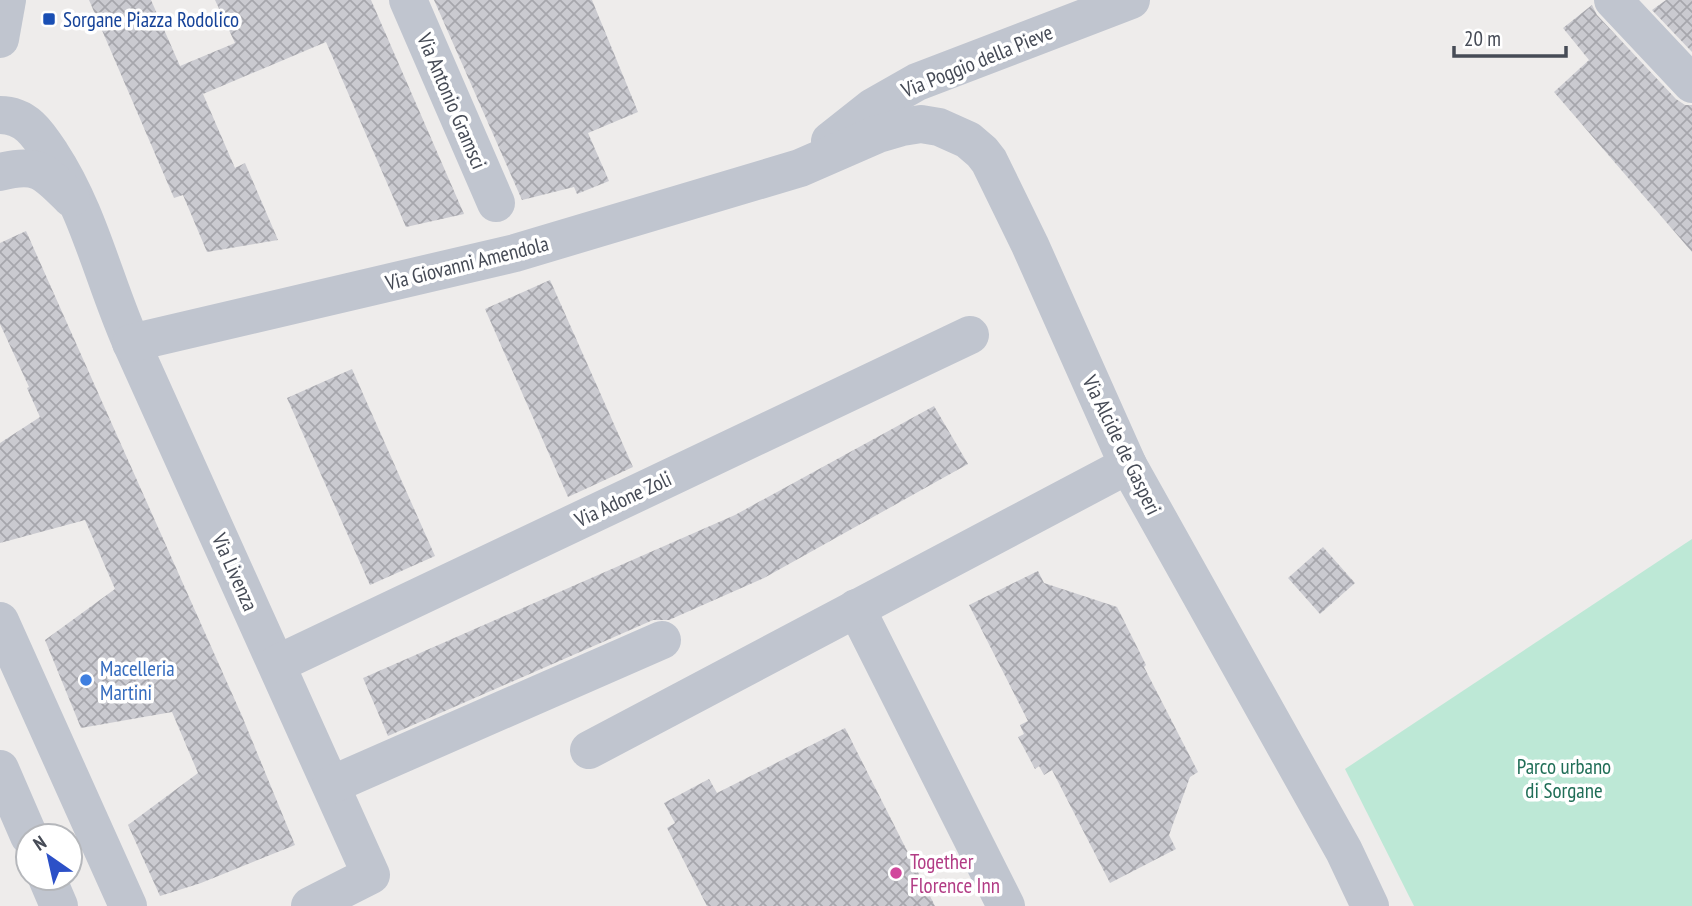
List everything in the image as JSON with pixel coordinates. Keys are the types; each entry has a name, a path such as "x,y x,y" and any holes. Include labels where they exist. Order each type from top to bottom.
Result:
{"street":[{"path":"0,39 8,0"},
{"name":"Via Antonio Gramsci","path":"408,0 496,203"},
{"name":"Via Poggio della Pieve","path":"800,168 873,107 916,82 1131,0"},
{"path":"1613,0 1692,84"},
{"name":"Via Livenza","path":"0,115 18,117 32,129 52,156 77,204 131,343 371,875 310,906"},
{"name":"Via Alcide de Gasperi","path":"800,168 878,134 921,124 939,127 957,135 982,152 1030,246 1128,465 1344,851 1370,906"},
{"name":"Via Livenza","path":"0,172 28,168 41,171 77,204"},
{"name":"Via Giovanni Amendola","path":"131,343 515,253 800,168"},
{"name":"Via Adone Zoli","path":"277,664 970,335"},
{"path":"589,750 1128,465"},
{"path":"856,608 1006,906"},
{"path":"2,629 128,906"},
{"path":"331,785 662,640"},
{"path":"0,769 23,822"}],"green space":[{"name":"Parco urbano di Sorgane","path":"1692,539 1692,906 1414,906 1345,769"}],"building":[{"path":"89,0 151,0 180,66 235,43 215,0 371,0 464,214 406,227 326,42 203,94 235,168 245,163 278,240 207,252 183,195 174,198"},
{"path":"434,0 592,0 638,112 588,133 609,181 577,194 574,187 522,200"},
{"path":"1666,0 1692,0 1692,52 1652,10"},
{"path":"1592,5 1597,15 1676,99 1685,105 1692,105 1692,252 1554,92 1589,60 1563,28"},
{"path":"26,231 242,716 295,845 201,883 160,896 128,825 198,773 172,712 81,728 45,640 115,589 85,520 0,543 0,443 40,417 0,324 0,243"},
{"path":"550,280 633,467 568,497 485,309"},
{"path":"352,369 435,556 370,585 287,398"},
{"path":"934,406 968,464 764,578 669,620 653,620 388,736 363,678 735,515"},
{"path":"1323,547 1355,583 1320,614 1288,578"},
{"path":"1038,571 1044,583 1117,607 1146,665 1144,667 1198,772 1190,777 1169,835 1176,849 1110,883 1052,770 1044,775 1039,766 1035,769 1018,737 1024,734 1020,725 1028,721 969,605"},
{"path":"845,728 935,906 707,906 667,828 675,823 664,803 709,779 717,793"}],"place":[{"name":"Sorgane Piazza Rodolico","path":"49,19"},
{"name":"Macelleria Martini","path":"86,680"},
{"name":"Together Florence Inn","path":"896,873"}]}
